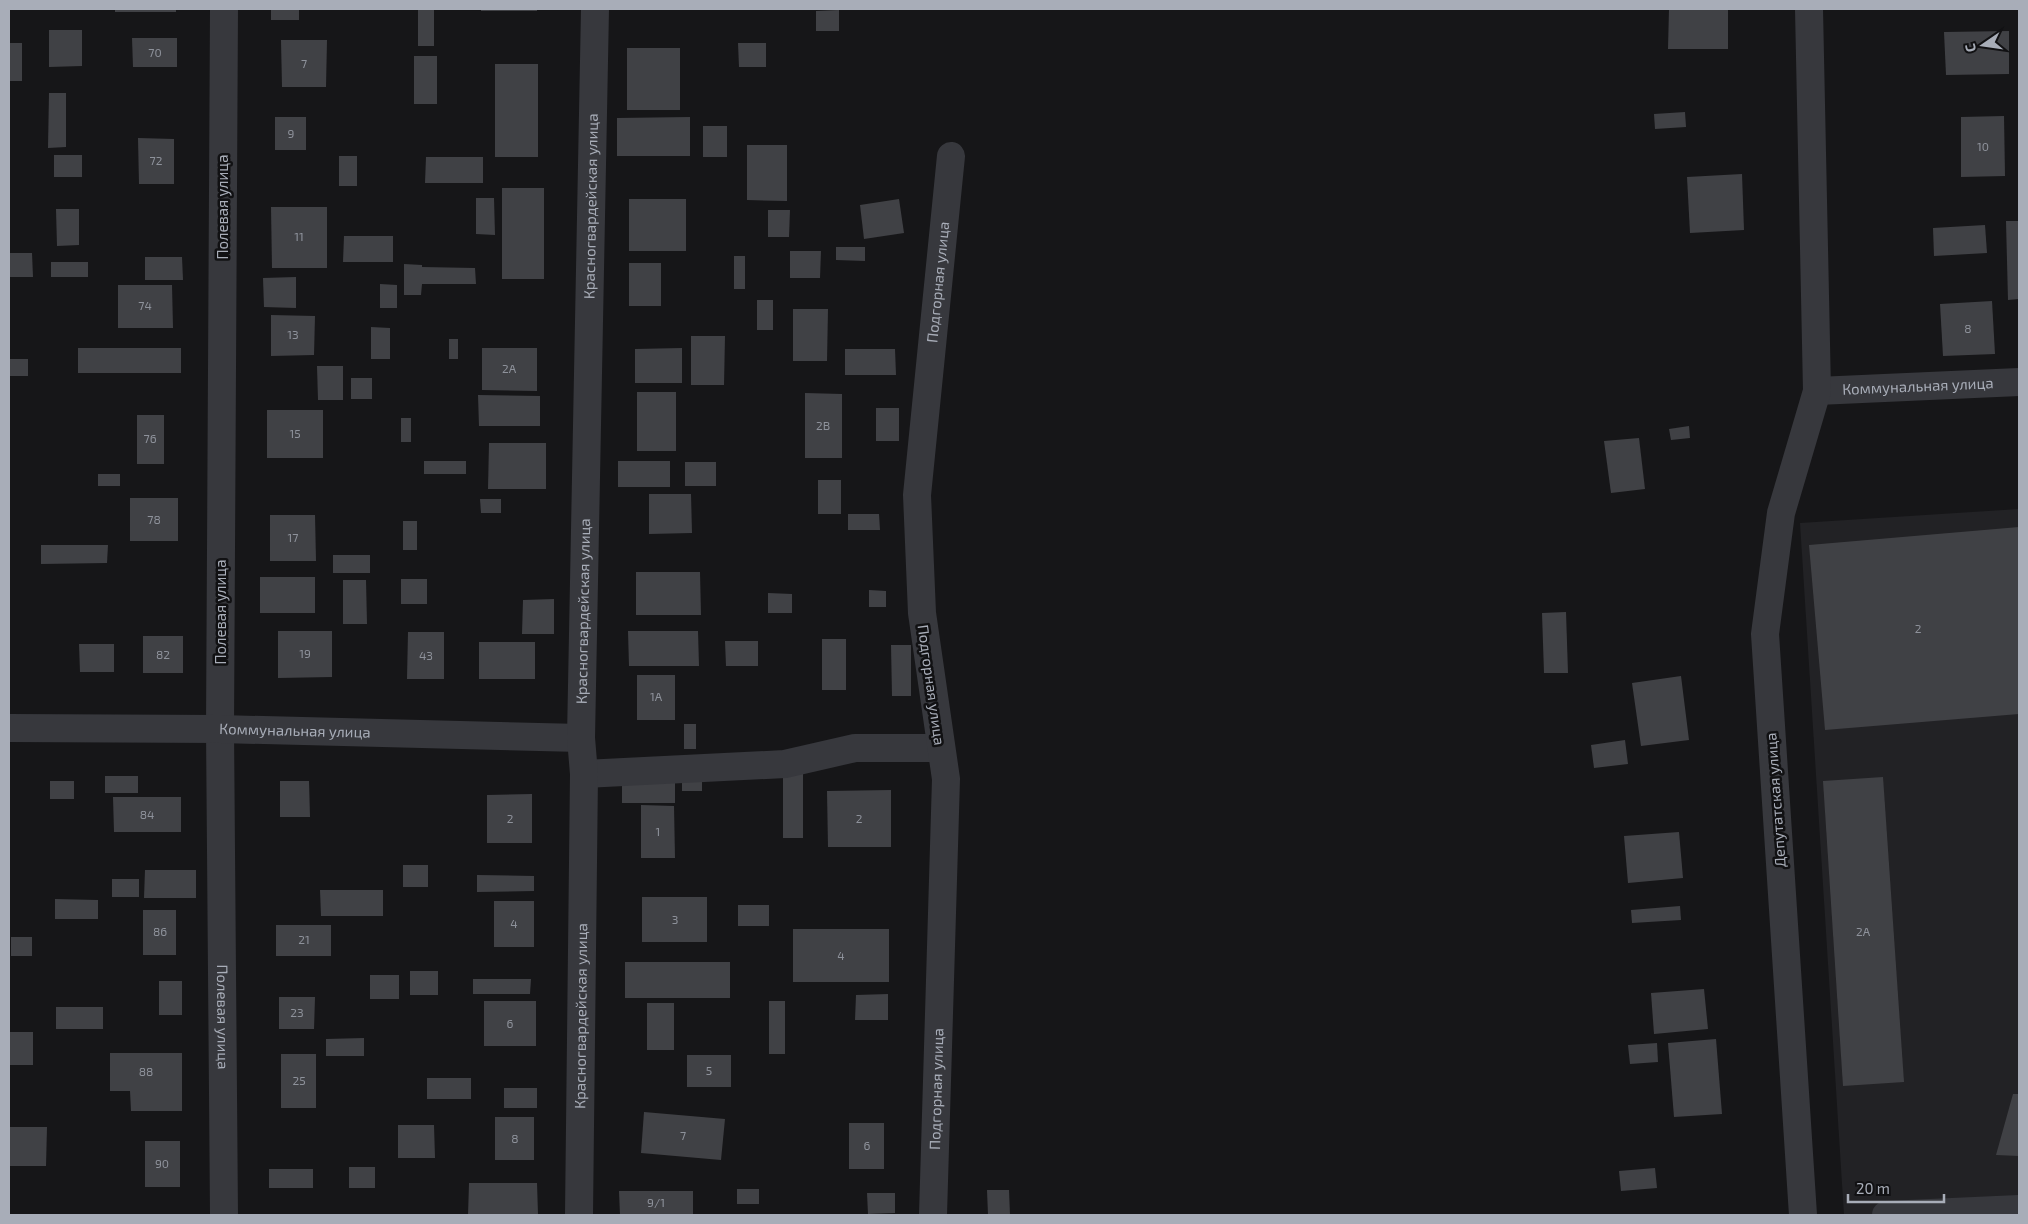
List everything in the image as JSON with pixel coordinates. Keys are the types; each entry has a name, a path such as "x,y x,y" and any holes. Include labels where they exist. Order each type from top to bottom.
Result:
{"street":[{"name":"Полевая улица","path":"224,9 220,729 224,1215"},
{"name":"Красногвардейская улица","path":"579,1215 584,774 581,738 595,9"},
{"name":"Депутатская улица","path":"1803,1215 1766,634 1780,513 1817,391 1809,9"},
{"name":"Подгорная улица","path":"933,1215 946,779 940,748 922,613 917,495 951,156"},
{"name":"Коммунальная улица","path":"1817,391 2019,382"},
{"name":"Коммунальная улица","path":"9,728 220,729 581,738"},
{"path":"584,774 785,764 855,748 940,748"},
{"path":"1886,1215 2019,1209"}],"shaded area":[{"path":"2019,509 2019,1215 1844,1215 1800,523"}],"building":[{"path":"115,9 176,9 176,12 115,12"},
{"path":"271,9 299,9 299,20 271,20"},
{"path":"418,9 434,9 434,46 418,46"},
{"path":"481,9 537,9 537,11 481,11"},
{"path":"1669,9 1728,9 1728,49 1668,49"},
{"path":"839,10 839,31 816,31 816,11"},
{"path":"49,30 82,30 82,66 49,67"},
{"path":"2009,31 2009,74 1946,75 1944,32"},
{"path":"132,38 177,38 177,67 133,67"},
{"path":"281,40 327,40 326,87 282,87"},
{"path":"9,43 22,43 22,81 9,81"},
{"path":"738,43 766,43 766,67 739,67"},
{"path":"627,48 680,48 680,110 627,110"},
{"path":"414,56 437,56 437,104 414,104"},
{"path":"495,64 538,64 538,157 495,157"},
{"path":"49,93 66,93 66,147 48,148"},
{"path":"1685,112 1686,127 1655,129 1654,114"},
{"path":"2004,116 2005,176 1961,177 1961,117"},
{"path":"275,117 306,117 306,150 275,150"},
{"path":"690,117 690,156 617,156 617,118"},
{"path":"703,126 727,126 727,157 703,157"},
{"path":"138,138 174,139 174,184 139,184"},
{"path":"747,145 787,145 787,201 747,200"},
{"path":"54,155 82,155 82,177 54,177"},
{"path":"339,156 357,156 357,186 339,186"},
{"path":"426,157 483,157 483,183 425,183"},
{"path":"1742,174 1744,230 1690,233 1687,177"},
{"path":"502,188 544,188 544,279 502,279"},
{"path":"476,198 494,198 495,235 476,234"},
{"path":"629,199 686,199 686,251 629,251"},
{"path":"899,199 904,233 864,239 860,205"},
{"path":"271,207 327,207 327,268 272,268"},
{"path":"56,209 79,209 79,245 57,246"},
{"path":"768,210 790,210 789,237 768,237"},
{"path":"2006,221 2019,221 2019,299 2008,300"},
{"path":"1985,225 1987,253 1934,256 1933,228"},
{"path":"344,236 393,236 393,262 343,262"},
{"path":"836,247 865,247 865,261 836,260"},
{"path":"790,251 821,251 820,278 790,278"},
{"path":"9,253 32,253 33,277 9,277"},
{"path":"734,256 745,256 745,289 734,289"},
{"path":"145,257 182,257 183,280 145,280"},
{"path":"51,262 88,262 88,277 51,277"},
{"path":"629,263 661,263 661,306 629,306"},
{"path":"404,264 422,265 422,267 475,268 476,284 422,284 421,295 404,295"},
{"path":"296,277 296,308 264,307 263,278"},
{"path":"380,284 397,285 397,308 380,308"},
{"path":"118,285 172,285 173,328 118,328"},
{"path":"757,300 773,300 773,330 757,330"},
{"path":"1992,301 1995,354 1943,356 1940,304"},
{"path":"793,309 828,309 827,361 793,361"},
{"path":"271,315 315,316 314,355 271,356"},
{"path":"371,327 390,328 390,359 371,359"},
{"path":"691,336 725,336 724,385 691,385"},
{"path":"449,339 458,339 458,359 449,359"},
{"path":"78,348 181,348 181,373 78,373"},
{"path":"482,348 537,348 537,391 482,390"},
{"path":"682,348 682,383 635,383 635,349"},
{"path":"845,349 895,349 896,375 845,375"},
{"path":"9,359 28,359 28,376 9,376"},
{"path":"317,366 343,366 343,400 318,400"},
{"path":"351,378 372,378 372,399 351,399"},
{"path":"637,392 676,392 676,451 637,451"},
{"path":"805,393 842,394 842,458 805,458"},
{"path":"478,395 540,396 540,426 479,426"},
{"path":"876,408 899,408 899,441 876,441"},
{"path":"267,410 323,410 323,458 267,458"},
{"path":"137,415 164,415 164,464 137,464"},
{"path":"401,418 411,418 411,442 401,442"},
{"path":"1689,426 1690,438 1671,440 1669,429"},
{"path":"1639,438 1645,489 1611,493 1604,441"},
{"path":"489,443 546,443 546,489 488,489"},
{"path":"424,461 466,461 466,474 424,474"},
{"path":"618,461 670,461 670,487 618,487"},
{"path":"685,462 716,462 716,486 685,486"},
{"path":"98,474 120,474 120,486 98,486"},
{"path":"818,480 841,480 841,514 818,514"},
{"path":"649,494 691,494 692,533 649,534"},
{"path":"130,498 178,498 178,541 130,541"},
{"path":"480,499 501,499 501,513 481,513"},
{"path":"848,514 879,514 880,530 848,530"},
{"path":"270,515 315,515 316,561 270,561"},
{"path":"403,521 417,521 417,550 403,550"},
{"path":"2019,527 2019,714 1825,730 1809,545"},
{"path":"41,545 108,545 107,563 41,564"},
{"path":"333,555 370,555 370,573 333,573"},
{"path":"636,572 700,572 701,615 636,615"},
{"path":"260,577 315,577 315,613 260,613"},
{"path":"401,579 427,579 427,604 401,604"},
{"path":"343,580 366,580 367,624 343,624"},
{"path":"869,590 886,591 886,607 869,607"},
{"path":"768,593 792,594 792,613 768,613"},
{"path":"554,599 554,634 522,634 523,600"},
{"path":"1566,612 1568,673 1544,673 1542,613"},
{"path":"278,631 332,631 332,677 278,678"},
{"path":"628,631 698,631 699,666 629,666"},
{"path":"408,632 444,632 444,679 407,679"},
{"path":"143,636 183,636 183,673 143,673"},
{"path":"822,639 846,639 846,690 822,690"},
{"path":"725,641 758,641 758,666 726,666"},
{"path":"479,642 535,642 535,679 479,679"},
{"path":"79,644 114,644 114,672 80,672"},
{"path":"891,645 911,645 911,696 892,696"},
{"path":"637,675 675,675 675,720 637,720"},
{"path":"1681,676 1689,740 1641,746 1632,683"},
{"path":"684,724 696,724 696,749 684,749"},
{"path":"1625,740 1628,764 1594,768 1591,745"},
{"path":"803,772 803,838 783,838 783,773"},
{"path":"682,774 702,774 702,791 682,791"},
{"path":"622,775 675,775 675,803 622,803"},
{"path":"105,776 138,776 138,793 105,793"},
{"path":"1883,777 1904,1082 1843,1086 1823,781"},
{"path":"50,781 74,781 74,799 50,799"},
{"path":"280,781 309,781 310,817 280,817"},
{"path":"891,790 891,847 828,847 827,791"},
{"path":"532,794 532,843 487,843 487,795"},
{"path":"113,797 181,797 181,832 114,832"},
{"path":"641,805 674,806 675,858 641,858"},
{"path":"1679,832 1683,878 1628,883 1624,836"},
{"path":"403,865 428,865 428,887 403,887"},
{"path":"145,870 196,870 196,898 144,898"},
{"path":"477,875 534,876 534,891 477,892"},
{"path":"112,879 139,879 139,897 112,897"},
{"path":"320,890 383,890 383,916 321,916"},
{"path":"642,897 707,897 707,942 642,942"},
{"path":"55,899 98,900 98,919 55,919"},
{"path":"494,901 534,901 534,947 494,947"},
{"path":"738,905 769,905 769,926 738,926"},
{"path":"1680,906 1681,920 1632,923 1631,910"},
{"path":"143,910 176,910 176,955 143,955"},
{"path":"276,925 331,925 331,956 276,956"},
{"path":"793,929 889,929 889,982 793,982"},
{"path":"11,937 32,937 32,956 11,956"},
{"path":"625,962 730,962 730,998 625,998"},
{"path":"410,971 438,971 438,995 410,995"},
{"path":"370,975 399,975 399,999 370,999"},
{"path":"473,979 531,979 530,994 473,994"},
{"path":"159,981 182,981 182,1015 159,1015"},
{"path":"1704,989 1708,1029 1654,1034 1651,993"},
{"path":"888,994 888,1020 855,1020 856,995"},
{"path":"279,997 315,997 314,1029 279,1029"},
{"path":"484,1001 536,1001 536,1046 484,1046"},
{"path":"769,1001 785,1001 785,1054 769,1054"},
{"path":"647,1003 674,1003 674,1050 647,1050"},
{"path":"56,1007 103,1007 103,1029 56,1029"},
{"path":"9,1032 33,1032 33,1065 9,1065"},
{"path":"364,1038 364,1056 326,1056 326,1039"},
{"path":"1716,1039 1722,1114 1674,1117 1668,1043"},
{"path":"1657,1043 1658,1062 1630,1064 1628,1045"},
{"path":"110,1053 182,1053 182,1111 131,1111 130,1091 110,1091"},
{"path":"281,1054 316,1054 316,1108 281,1108"},
{"path":"687,1055 731,1055 731,1087 687,1087"},
{"path":"427,1078 471,1078 471,1099 427,1099"},
{"path":"504,1088 537,1088 537,1108 504,1108"},
{"path":"2013,1094 2019,1094 2019,1156 1996,1155"},
{"path":"644,1112 725,1119 721,1160 641,1153"},
{"path":"495,1117 534,1117 534,1160 495,1160"},
{"path":"849,1123 884,1123 884,1169 849,1169"},
{"path":"398,1125 434,1125 435,1158 398,1158"},
{"path":"9,1127 47,1127 46,1166 9,1166"},
{"path":"145,1141 180,1141 180,1187 145,1187"},
{"path":"349,1167 375,1167 375,1188 349,1188"},
{"path":"1655,1168 1657,1188 1621,1191 1619,1171"},
{"path":"269,1169 313,1169 313,1188 269,1188"},
{"path":"469,1183 537,1183 538,1215 468,1215"},
{"path":"737,1189 759,1189 759,1204 737,1204"},
{"path":"987,1190 1009,1190 1010,1215 988,1215"},
{"path":"619,1191 693,1191 693,1215 620,1215"},
{"path":"867,1193 895,1193 895,1213 868,1214"}]}
